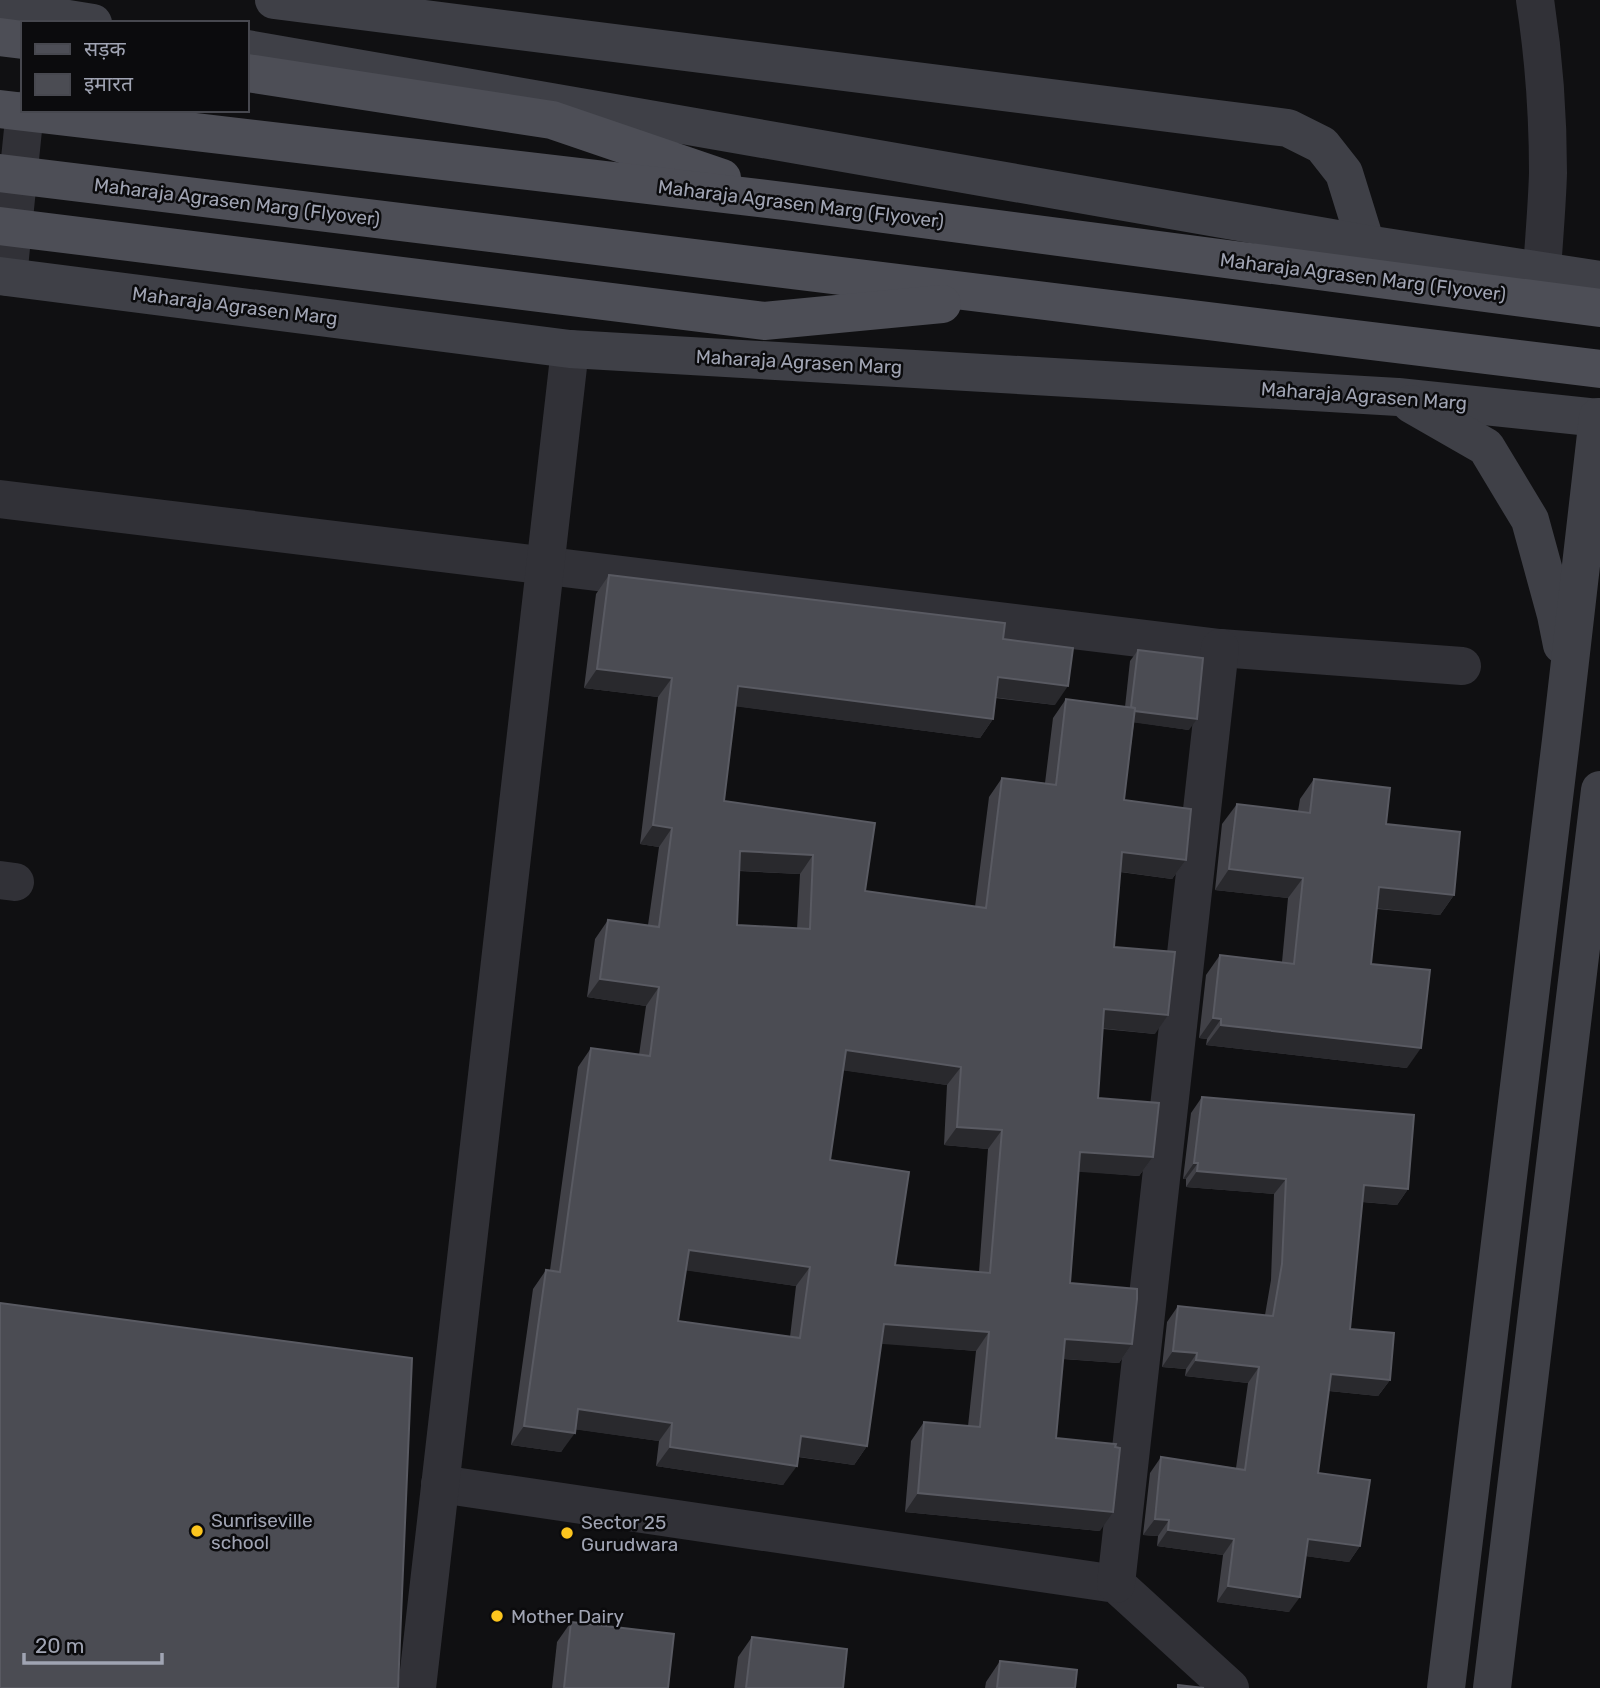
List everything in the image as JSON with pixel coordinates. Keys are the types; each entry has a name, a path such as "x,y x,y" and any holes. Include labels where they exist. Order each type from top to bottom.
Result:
{"main road":[{"path":"274,0 1288,128 1322,145 1344,173 1366,244"},
{"path":"0,37 26,17 71,21"},
{"path":"248,50 1366,244 1600,280"},
{"path":"248,73 552,120 792,202"},
{"name":"Maharaja Agrasen Marg (Flyover)","path":"0,109 21,111"},
{"name":"Maharaja Agrasen Marg (Flyover)","path":"26,112 792,202 1600,308"},
{"name":"Maharaja Agrasen Marg (Flyover)","path":"0,173 1600,369"},
{"path":"0,226 764,321 1014,298"},
{"name":"Maharaja Agrasen Marg","path":"4,277 570,349 1398,397 1599,418"},
{"path":"1398,397 1486,447 1530,520 1556,615 1568,674"},
{"path":"1446,1688 1599,418"},
{"path":"1492,1688 1600,790"}],"street":[{"path":"1535,0 1545,77 1548,136 1542,271"},
{"path":"4,277 25,112"},
{"path":"417,1688 570,349"},
{"path":"0,499 1220,648 1462,666"},
{"path":"1116,1584 1220,648"},
{"path":"440,1484 1116,1584 1230,1688"}],"building":[{"path":"609,575 1005,623 1003,639 1073,648 1068,686 998,677 993,719 738,686 724,801 875,823 865,891 986,908 1002,778 1056,785 1066,699 1135,708 1124,800 1191,809 1186,860 1122,852 1114,947 1175,952 1168,1015 1104,1009 1098,1098 1159,1103 1153,1157 1080,1152 1070,1283 1137,1289 1132,1344 1065,1339 1056,1438 1116,1444 1115,1447 1120,1448 1113,1512 918,1493 924,1422 980,1427 989,1332 884,1324 867,1446 801,1436 797,1466 670,1447 672,1423 578,1409 575,1433 524,1426 546,1270 560,1272 591,1048 650,1056 659,987 600,979 608,920 659,927 672,828 653,825 672,678 597,669","holes":["740,851 813,855 810,929 737,925","846,1050 961,1067 957,1127 1002,1130 990,1273 895,1265 909,1172 830,1160","689,1250 810,1267 800,1338 678,1321"]},
{"path":"1138,650 1203,658 1197,719 1135,711 1135,708 1131,707"},
{"path":"1314,779 1390,788 1386,824 1460,832 1454,895 1379,887 1371,964 1430,970 1421,1048 1221,1025 1221,1019 1213,1018 1220,955 1294,964 1303,878 1229,869 1237,804 1310,813"},
{"path":"1202,1097 1414,1115 1408,1189 1364,1185 1350,1329 1394,1333 1390,1380 1331,1374 1318,1473 1370,1480 1360,1546 1308,1539 1300,1597 1228,1586 1234,1539 1168,1530 1169,1520 1155,1519 1161,1457 1245,1470 1259,1367 1196,1360 1197,1353 1173,1351 1178,1306 1273,1316 1282,1264 1286,1179 1197,1171 1198,1163 1194,1163"},
{"name":"Sunriseville school","path":"0,1303 412,1358 398,1688 0,1688"},
{"path":"571,1622 674,1634 668,1688 564,1688"},
{"path":"752,1637 847,1649 843,1688 746,1688"},
{"path":"1000,1661 1077,1670 1075,1688 997,1688"},
{"path":"1178,1685 1204,1688 1178,1688"}],"place":[{"name":"Sunriseville school","path":"197,1531"},
{"name":"Sector 25 Gurudwara","path":"567,1533"},
{"name":"Mother Dairy","path":"497,1616"}]}
